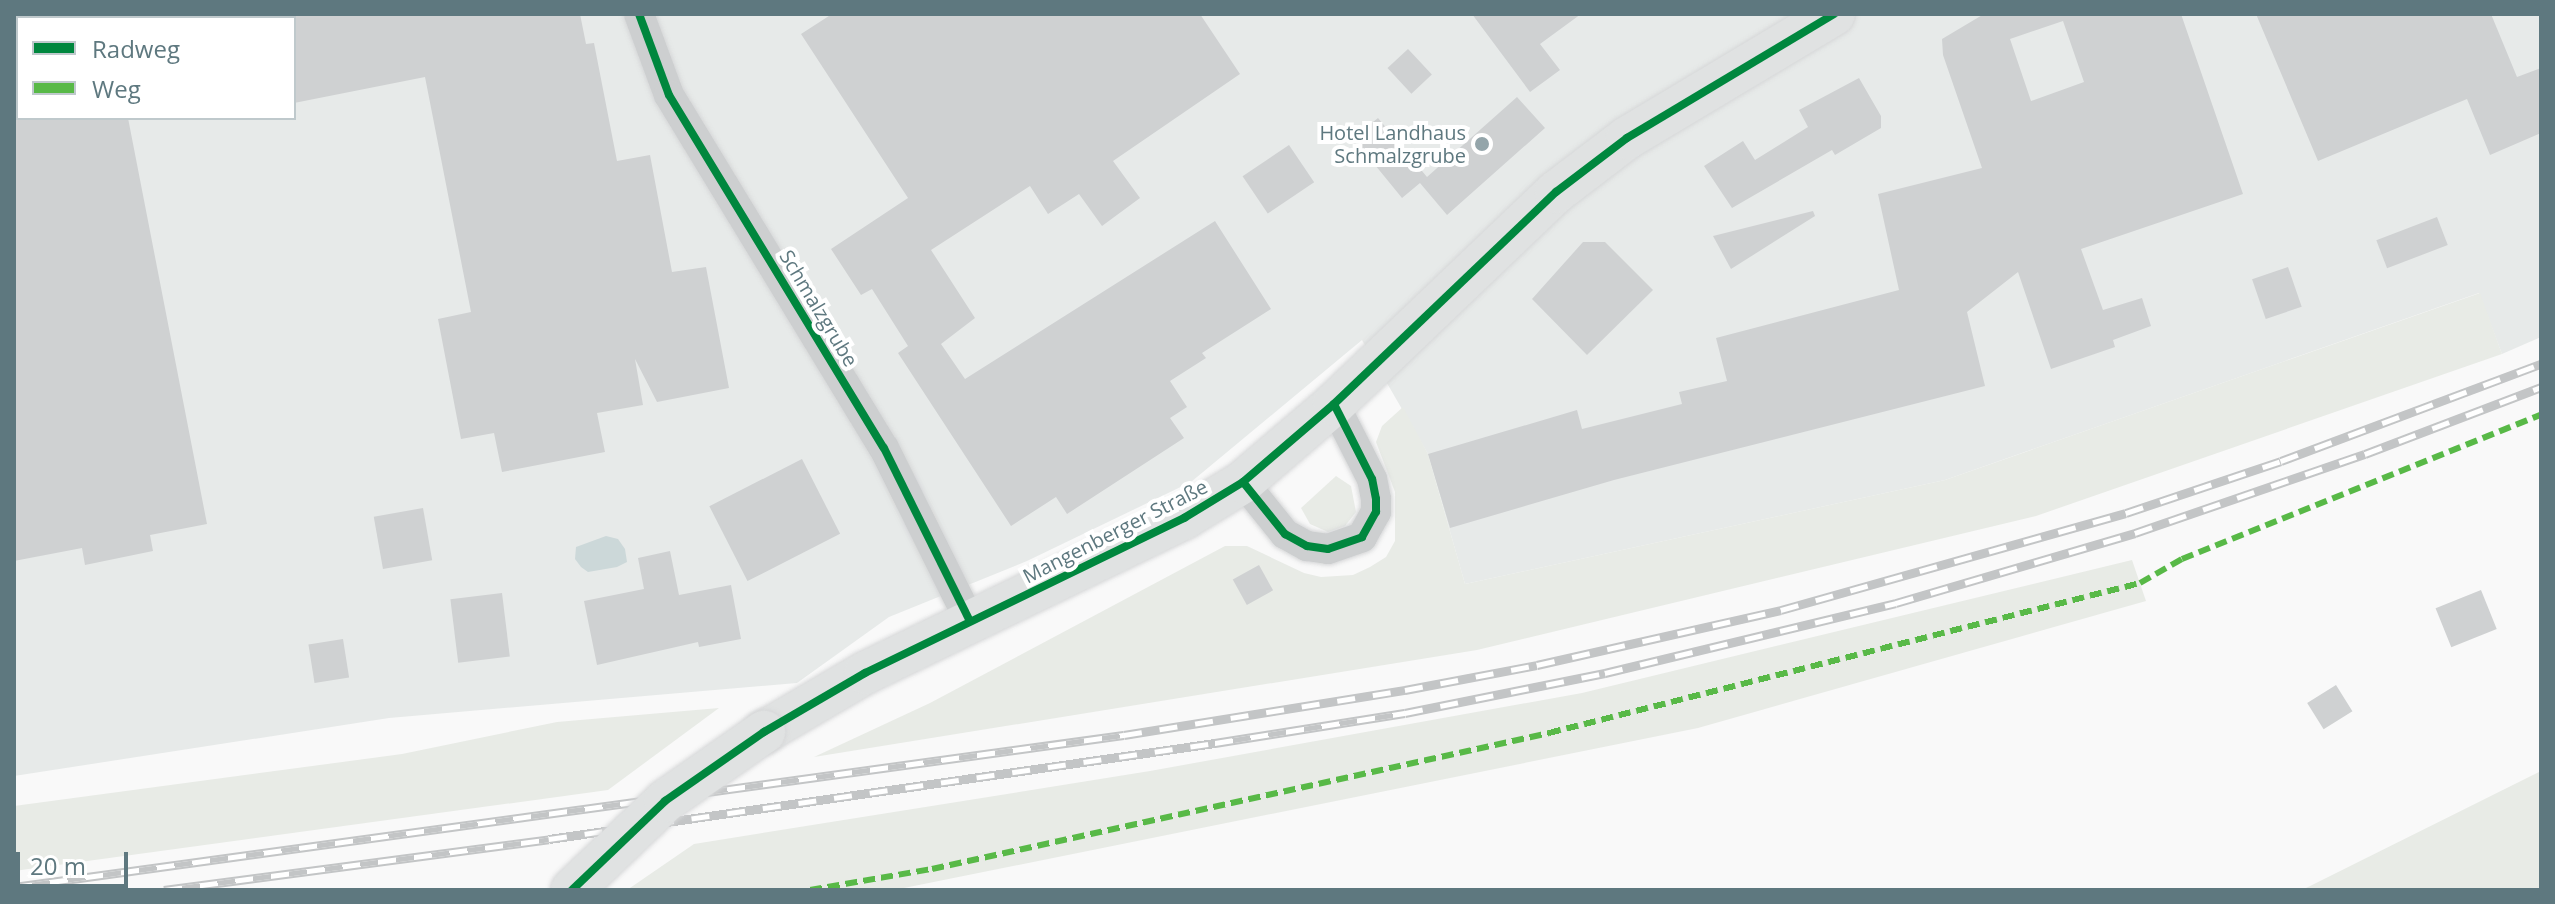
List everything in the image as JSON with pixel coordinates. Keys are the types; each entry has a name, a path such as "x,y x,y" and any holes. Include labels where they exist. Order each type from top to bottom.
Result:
{"main road":[{"name":"Mangenberger Straße","path":"572,890 665,801 764,732 865,673 1184,518 1243,482 1334,404 1556,192 1627,138 1834,14"}],"street":[{"name":"Schmalzgrube","path":"639,14 669,95 884,448 970,621"},
{"path":"1243,482 1285,534 1307,546 1328,549 1362,537 1376,512 1372,479 1334,404"}],"shaded area":[{"path":"14,14 2541,14 2541,337 2502,354 2479,293 1945,480 1465,584 1428,454 1362,340 1191,482 1027,561 889,617 797,683 389,718 14,776"},
{"path":"2480,293 2502,354 2036,516 1477,650 814,757 930,703 1225,546 1247,546 1304,573 1321,577 1353,575 1370,567 1386,557 1395,541 1395,492 1376,442 1382,426 1403,407 1428,454 1465,584 1945,480"},
{"path":"1336,476 1351,486 1356,512 1345,526 1328,532 1310,524 1301,508"},
{"path":"606,536 618,539 625,549 627,562 588,572 575,559 576,547"},
{"path":"2132,560 2146,601 1698,728 894,890 627,890 694,844 1150,771 1582,693"},
{"path":"719,708 608,790 14,871 14,806 402,754 557,722"},
{"path":"2541,771 2541,890 2302,890"}],"building":[{"path":"580,14 586,44 594,43 617,161 650,155 672,272 706,267 729,388 657,402 635,359 643,405 597,413 605,452 502,472 494,433 461,439 438,319 471,312 425,77 296,103 294,16"},
{"path":"832,14 1200,14 1240,74 1113,161 1140,198 1102,226 1079,194 1048,214 1030,186 931,250 975,318 941,344 965,379 1215,221 1271,309 1202,353 1206,358 1170,381 1187,407 1170,418 1184,438 1067,514 1056,497 1011,526 898,353 908,346 872,289 861,295 831,249 908,198 801,34"},
{"path":"1472,14 1581,14 1540,44 1560,70 1530,92"},
{"path":"1984,14 2181,14 2243,194 2081,249 2103,310 2142,298 2151,326 2113,340 2115,347 2051,369 2018,272 1967,312 1985,386 1614,480 1450,528 1428,454 1577,410 1582,429 1682,404 1679,392 1727,381 1716,338 1899,290 1878,194 1982,168 1943,55 1942,39","holes":["2063,21 2084,82 2031,101 2010,39"]},
{"path":"2256,14 2491,14 2517,77 2541,68 2541,133 2490,155 2467,99 2318,161"},
{"path":"1408,49 1432,75 1411,94 1388,68"},
{"path":"1859,78 1881,116 1881,128 1835,155 1832,150 1732,208 1704,166 1743,141 1755,160 1808,127 1799,110"},
{"path":"1517,97 1545,128 1447,215 1420,183 1402,198 1353,138 1378,118 1427,177"},
{"path":"14,118 128,120 207,524 150,535 153,551 85,565 82,548 14,561"},
{"path":"1289,145 1314,182 1268,214 1243,176"},
{"path":"1813,211 1815,216 1731,269 1713,236"},
{"path":"2437,217 2448,245 2387,268 2376,240"},
{"path":"1583,242 1605,242 1653,290 1587,355 1532,299"},
{"path":"2288,267 2302,307 2266,319 2252,279"},
{"path":"802,459 840,534 747,581 709,506"},
{"path":"423,508 432,560 383,569 374,517"},
{"path":"670,551 679,595 731,585 741,639 699,647 698,642 597,665 584,601 644,589 638,558"},
{"path":"1259,565 1273,590 1247,605 1233,580"},
{"path":"2481,590 2497,629 2451,647 2436,608"},
{"path":"502,593 510,657 458,663 450,599"},
{"path":"343,639 349,678 315,683 308,644"},
{"path":"2336,685 2352,711 2324,729 2307,703"}],"railway":[{"path":"14,887 1124,735 1405,690 1537,665 1781,610 2126,513 2281,461 2541,364"},
{"path":"164,890 549,839 1215,743 1405,713 1605,673 1896,603 2135,533 2365,454 2541,387"}],"marked path":[{"path":"810,890 932,869 1549,733 2140,583 2182,559 2541,415"}],"cycle path":[{"path":"639,14 669,95 884,448 970,621"},
{"path":"572,890 665,801 764,732 865,673 1184,518 1243,482 1334,404 1556,192 1627,138 1834,14"},
{"path":"1243,482 1285,534 1307,546 1328,549 1362,537 1376,512 1372,479 1334,404"}],"place":[{"name":"Hotel Landhaus Schmalzgrube","path":"1482,144"}]}
